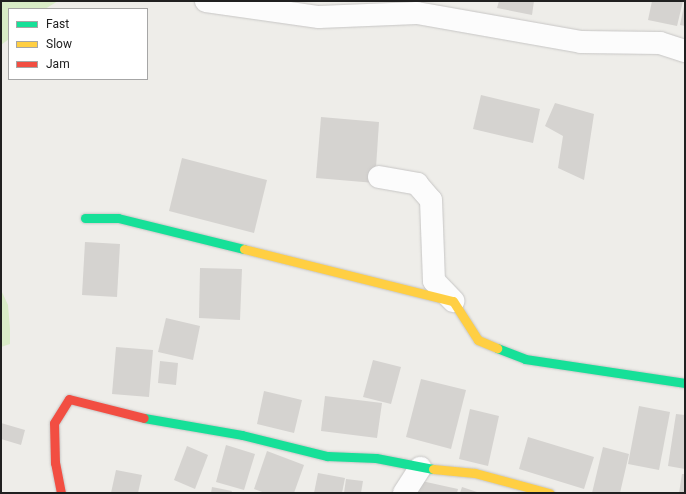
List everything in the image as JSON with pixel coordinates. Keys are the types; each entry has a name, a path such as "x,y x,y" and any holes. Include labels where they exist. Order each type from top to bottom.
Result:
{"street":[{"path":"206,1 319,17 417,13 581,42 660,43 685,51"},
{"path":"379,177 417,184 431,200 434,281 453,301 478,340 525,359 685,382"},
{"path":"85,218 118,218 453,301"},
{"path":"61,493 54,463 54,423 69,399 160,422 242,435 327,456 376,458 420,468 475,473 549,493"},
{"path":"404,493 420,468"}],"green space":[{"path":"1,1 58,1 47,8 8,8 8,40 1,45"},
{"path":"1,290 8,305 10,344 1,347"}],"building":[{"path":"499,1 534,1 532,15 497,8"},
{"path":"652,1 683,1 677,26 648,20"},
{"path":"685,6 685,26 680,25"},
{"path":"481,95 540,109 533,143 473,129"},
{"path":"555,103 594,114 584,180 558,168 563,136 545,126"},
{"path":"321,117 379,122 375,183 316,178"},
{"path":"182,158 267,180 254,233 169,211"},
{"path":"85,242 120,244 117,297 82,295"},
{"path":"200,268 242,269 240,320 199,318"},
{"path":"166,318 200,326 193,360 158,352"},
{"path":"116,347 153,350 149,397 112,394"},
{"path":"373,360 401,367 391,404 363,397"},
{"path":"160,361 178,363 176,385 158,383"},
{"path":"421,379 466,390 451,449 406,437"},
{"path":"264,391 302,400 294,433 257,424"},
{"path":"325,396 382,403 377,438 321,431"},
{"path":"639,406 670,412 659,470 628,464"},
{"path":"470,409 499,416 488,466 459,459"},
{"path":"676,414 685,415 685,469 668,466"},
{"path":"1,423 25,430 21,445 1,439"},
{"path":"528,437 594,457 584,489 519,469"},
{"path":"226,445 255,454 244,490 216,482"},
{"path":"187,446 208,455 195,489 174,480"},
{"path":"603,447 629,454 620,493 592,493"},
{"path":"267,451 304,465 294,493 265,493 254,489"},
{"path":"116,470 142,475 138,493 111,493"},
{"path":"318,473 345,478 342,493 314,493"},
{"path":"682,474 685,474 685,493 679,493"},
{"path":"346,479 363,481 361,493 344,493"},
{"path":"417,480 458,489 457,493 414,493"},
{"path":"212,487 232,491 231,493 211,493"},
{"path":"462,487 480,493 460,493"}],"traffic: fast":[{"path":"85,218 118,218 244,249"},
{"path":"497,348 525,359 685,383"},
{"path":"144,418 242,435 327,456 376,458 433,469"}],"traffic: slow":[{"path":"244,249 453,301 478,340 497,348"},
{"path":"433,469 475,473 549,493"}],"traffic: jam":[{"path":"61,493 55,463 54,423 69,399 144,418"}]}
